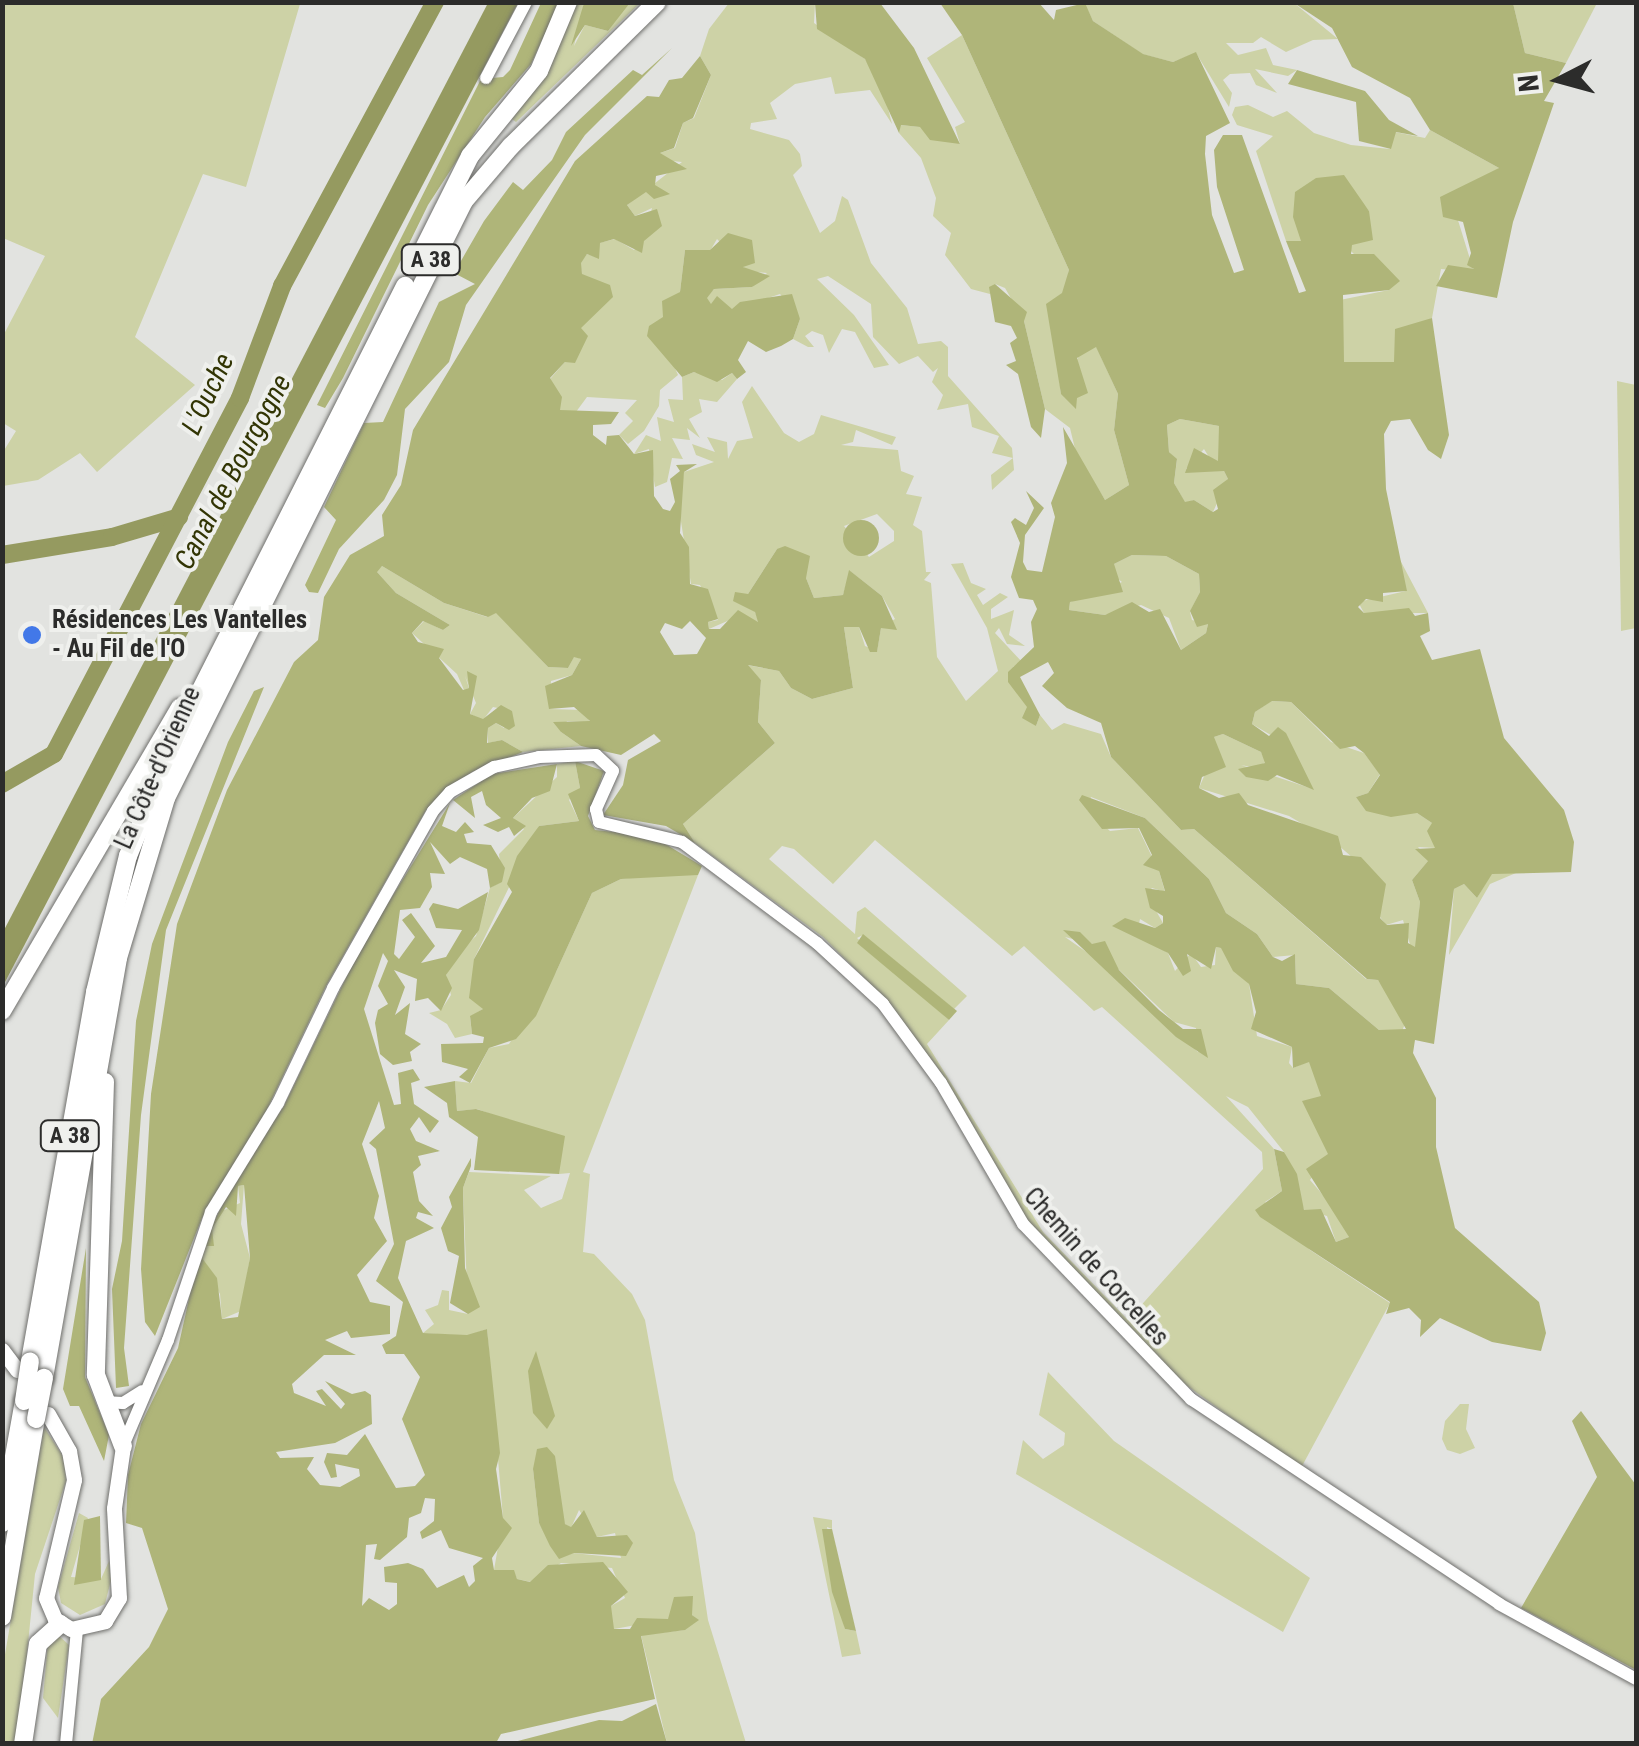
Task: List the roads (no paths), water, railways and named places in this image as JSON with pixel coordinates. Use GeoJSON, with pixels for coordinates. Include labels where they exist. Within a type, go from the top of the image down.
{"type":"FeatureCollection","features":[{"type":"Feature","properties":{"kind":"highway"},"geometry":{"type":"LineString","coordinates":[[410,276],[470,156],[546,58],[568,2]]}},
{"type":"Feature","properties":{"kind":"highway","name":"La Côte-d'Orienne"},"geometry":{"type":"LineString","coordinates":[[2,1523],[24,1401],[24,1366],[112,912],[151,795],[242,604],[410,276],[482,163],[646,2]]}},
{"type":"Feature","properties":{"kind":"highway","name":"La Côte-d'Orienne"},"geometry":{"type":"LineString","coordinates":[[2,1617],[42,1417],[44,1378],[109,1001],[128,910],[166,798],[433,255],[492,165],[657,2]]}},
{"type":"Feature","properties":{"kind":"highway"},"geometry":{"type":"LineString","coordinates":[[2,1010],[242,604]]}},
{"type":"Feature","properties":{"kind":"highway"},"geometry":{"type":"LineString","coordinates":[[109,1001],[96,1375],[123,1446]]}},
{"type":"Feature","properties":{"kind":"highway"},"geometry":{"type":"LineString","coordinates":[[24,1744],[37,1650],[69,1627]]}},
{"type":"Feature","properties":{"kind":"main road"},"geometry":{"type":"LineString","coordinates":[[2,1350],[24,1366]]}},
{"type":"Feature","properties":{"kind":"main road"},"geometry":{"type":"LineString","coordinates":[[42,1417],[73,1469],[70,1504],[45,1586],[48,1607],[69,1627],[105,1621],[120,1598],[114,1508],[123,1446]]}},
{"type":"Feature","properties":{"kind":"street"},"geometry":{"type":"LineString","coordinates":[[486,78],[526,2]]}},
{"type":"Feature","properties":{"kind":"street","name":"Chemin de Corcelles"},"geometry":{"type":"LineString","coordinates":[[148,1386],[212,1212],[278,1104],[333,988],[433,811],[475,776],[513,761],[596,755],[612,766],[612,779],[596,810],[599,822],[682,842],[817,943],[883,1004],[940,1083],[1022,1224],[1191,1399],[1498,1604],[1636,1679]]}},
{"type":"Feature","properties":{"kind":"street"},"geometry":{"type":"LineString","coordinates":[[104,1402],[123,1403],[148,1386]]}},
{"type":"Feature","properties":{"kind":"street"},"geometry":{"type":"LineString","coordinates":[[123,1446],[148,1386]]}},
{"type":"Feature","properties":{"kind":"street"},"geometry":{"type":"LineString","coordinates":[[66,1744],[69,1627]]}},
{"type":"Feature","properties":{"kind":"waterway","name":"L'Ouche"},"geometry":{"type":"LineString","coordinates":[[2,784],[54,754],[240,398],[282,286],[435,2]]}},
{"type":"Feature","properties":{"kind":"waterway","name":"Canal de Bourgogne"},"geometry":{"type":"LineString","coordinates":[[2,555],[112,537],[179,517]]}},
{"type":"Feature","properties":{"kind":"place","name":"Résidences Les Vantelles - Au Fil de l'O"},"geometry":{"type":"Point","coordinates":[32,635]}}]}
